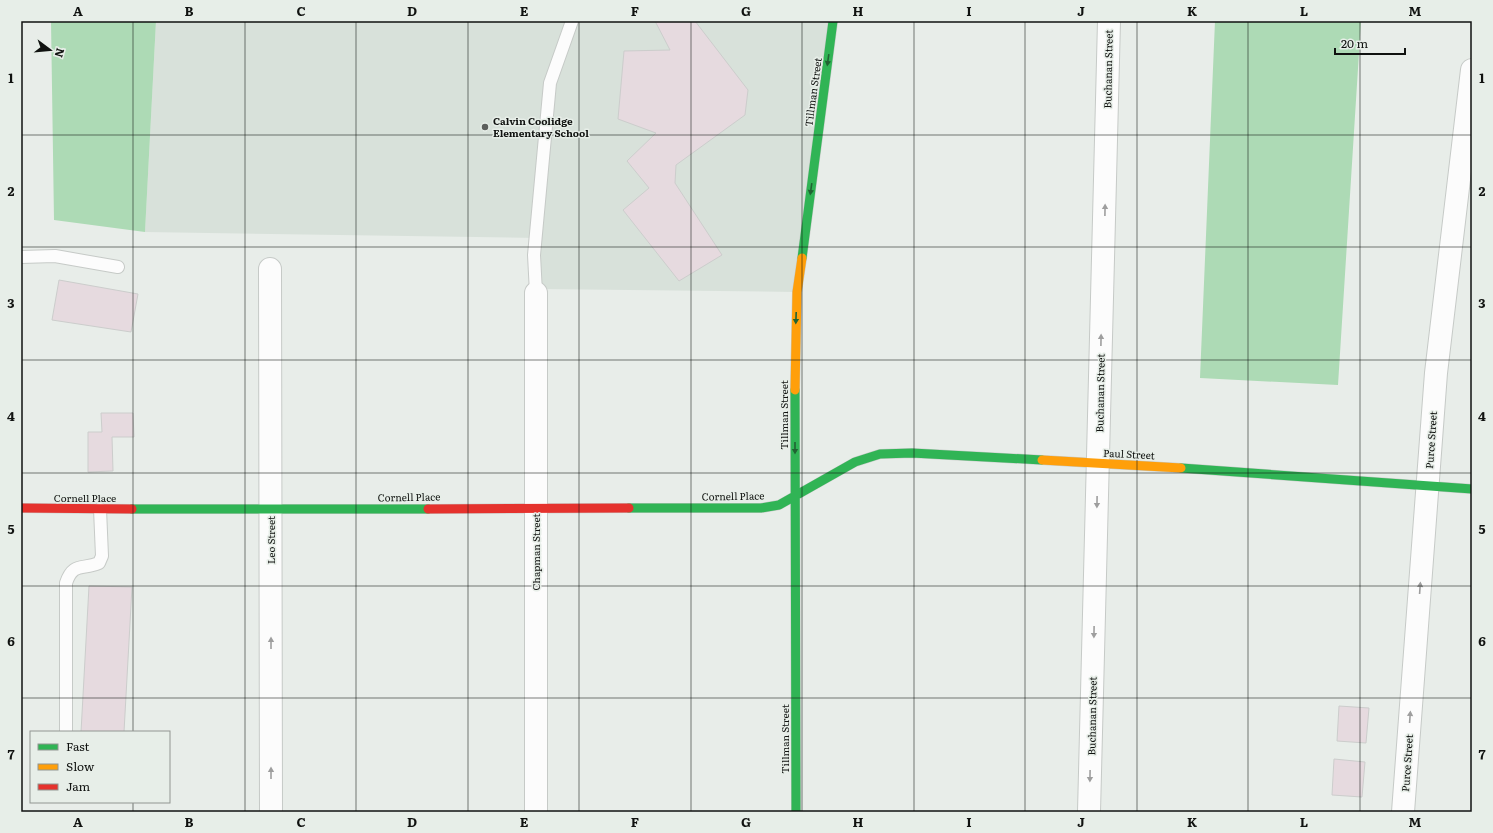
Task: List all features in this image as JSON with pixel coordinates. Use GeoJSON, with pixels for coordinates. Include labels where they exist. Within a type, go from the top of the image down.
{"type":"FeatureCollection","features":[{"type":"Feature","properties":{"kind":"street","name":"Tillman Street"},"geometry":{"type":"LineString","coordinates":[[796,812],[795,359],[797,292],[833,21]]}},
{"type":"Feature","properties":{"kind":"street","name":"Buchanan Street"},"geometry":{"type":"LineString","coordinates":[[1089,812],[1109,21]]}},
{"type":"Feature","properties":{"kind":"street","name":"Purce Street"},"geometry":{"type":"LineString","coordinates":[[1403,812],[1436,373],[1472,70]]}},
{"type":"Feature","properties":{"kind":"street","name":"Leo Street"},"geometry":{"type":"LineString","coordinates":[[270,269],[270,812]]}},
{"type":"Feature","properties":{"kind":"street","name":"Chapman Street"},"geometry":{"type":"LineString","coordinates":[[536,293],[536,812]]}},
{"type":"Feature","properties":{"kind":"street","name":"Paul Street"},"geometry":{"type":"LineString","coordinates":[[795,497],[825,478],[855,462],[880,454],[912,453],[1098,463],[1472,489]]}},
{"type":"Feature","properties":{"kind":"street","name":"Cornell Place"},"geometry":{"type":"LineString","coordinates":[[21,508],[271,510],[536,507],[762,508],[779,505],[795,497]]}},
{"type":"Feature","properties":{"kind":"lane"},"geometry":{"type":"LineString","coordinates":[[536,293],[534,255],[550,83],[572,21]]}},
{"type":"Feature","properties":{"kind":"lane"},"geometry":{"type":"LineString","coordinates":[[21,257],[55,256],[118,267]]}},
{"type":"Feature","properties":{"kind":"lane"},"geometry":{"type":"LineString","coordinates":[[66,731],[66,583],[69,575],[74,569],[80,567],[90,567],[99,563],[102,556],[100,509]]}},
{"type":"Feature","properties":{"kind":"shaded area","name":"Calvin Coolidge Elementary School"},"geometry":{"type":"Polygon","coordinates":[[[156,21],[833,21],[797,292],[539,289],[538,238],[145,232],[156,21]]]}},
{"type":"Feature","properties":{"kind":"green space"},"geometry":{"type":"Polygon","coordinates":[[[51,21],[156,21],[145,232],[54,220],[51,21]]]}},
{"type":"Feature","properties":{"kind":"green space"},"geometry":{"type":"Polygon","coordinates":[[[1215,21],[1361,21],[1338,385],[1200,378],[1215,21]]]}},
{"type":"Feature","properties":{"kind":"building"},"geometry":{"type":"Polygon","coordinates":[[[655,21],[695,21],[748,90],[745,115],[676,165],[675,183],[722,255],[679,281],[623,210],[649,188],[627,161],[656,133],[618,119],[624,51],[670,50],[655,21]]]}},
{"type":"Feature","properties":{"kind":"building"},"geometry":{"type":"Polygon","coordinates":[[[59,280],[138,294],[131,332],[52,320],[59,280]]]}},
{"type":"Feature","properties":{"kind":"building"},"geometry":{"type":"Polygon","coordinates":[[[101,413],[133,413],[134,437],[112,437],[113,471],[88,472],[88,432],[102,432],[101,413]]]}},
{"type":"Feature","properties":{"kind":"building"},"geometry":{"type":"Polygon","coordinates":[[[89,586],[132,587],[124,731],[81,731],[89,586]]]}},
{"type":"Feature","properties":{"kind":"building"},"geometry":{"type":"Polygon","coordinates":[[[1339,706],[1369,708],[1366,743],[1337,741],[1339,706]]]}},
{"type":"Feature","properties":{"kind":"building"},"geometry":{"type":"Polygon","coordinates":[[[1334,759],[1365,762],[1362,797],[1332,795],[1334,759]]]}},
{"type":"Feature","properties":{"kind":"traffic: fast"},"geometry":{"type":"LineString","coordinates":[[802,258],[833,21]]}},
{"type":"Feature","properties":{"kind":"traffic: fast"},"geometry":{"type":"LineString","coordinates":[[795,390],[796,812]]}},
{"type":"Feature","properties":{"kind":"traffic: fast"},"geometry":{"type":"LineString","coordinates":[[629,508],[761,508],[779,505],[855,462],[880,454],[912,453],[1042,460]]}},
{"type":"Feature","properties":{"kind":"traffic: fast"},"geometry":{"type":"LineString","coordinates":[[1181,468],[1472,489]]}},
{"type":"Feature","properties":{"kind":"traffic: fast"},"geometry":{"type":"LineString","coordinates":[[132,509],[428,509]]}},
{"type":"Feature","properties":{"kind":"traffic: slow"},"geometry":{"type":"LineString","coordinates":[[795,390],[797,292],[802,258]]}},
{"type":"Feature","properties":{"kind":"traffic: slow"},"geometry":{"type":"LineString","coordinates":[[1042,460],[1181,468]]}},
{"type":"Feature","properties":{"kind":"traffic: jam"},"geometry":{"type":"LineString","coordinates":[[21,508],[132,509]]}},
{"type":"Feature","properties":{"kind":"traffic: jam"},"geometry":{"type":"LineString","coordinates":[[428,509],[629,508]]}},
{"type":"Feature","properties":{"kind":"place","name":"Calvin Coolidge Elementary School"},"geometry":{"type":"Point","coordinates":[485,127]}}]}
